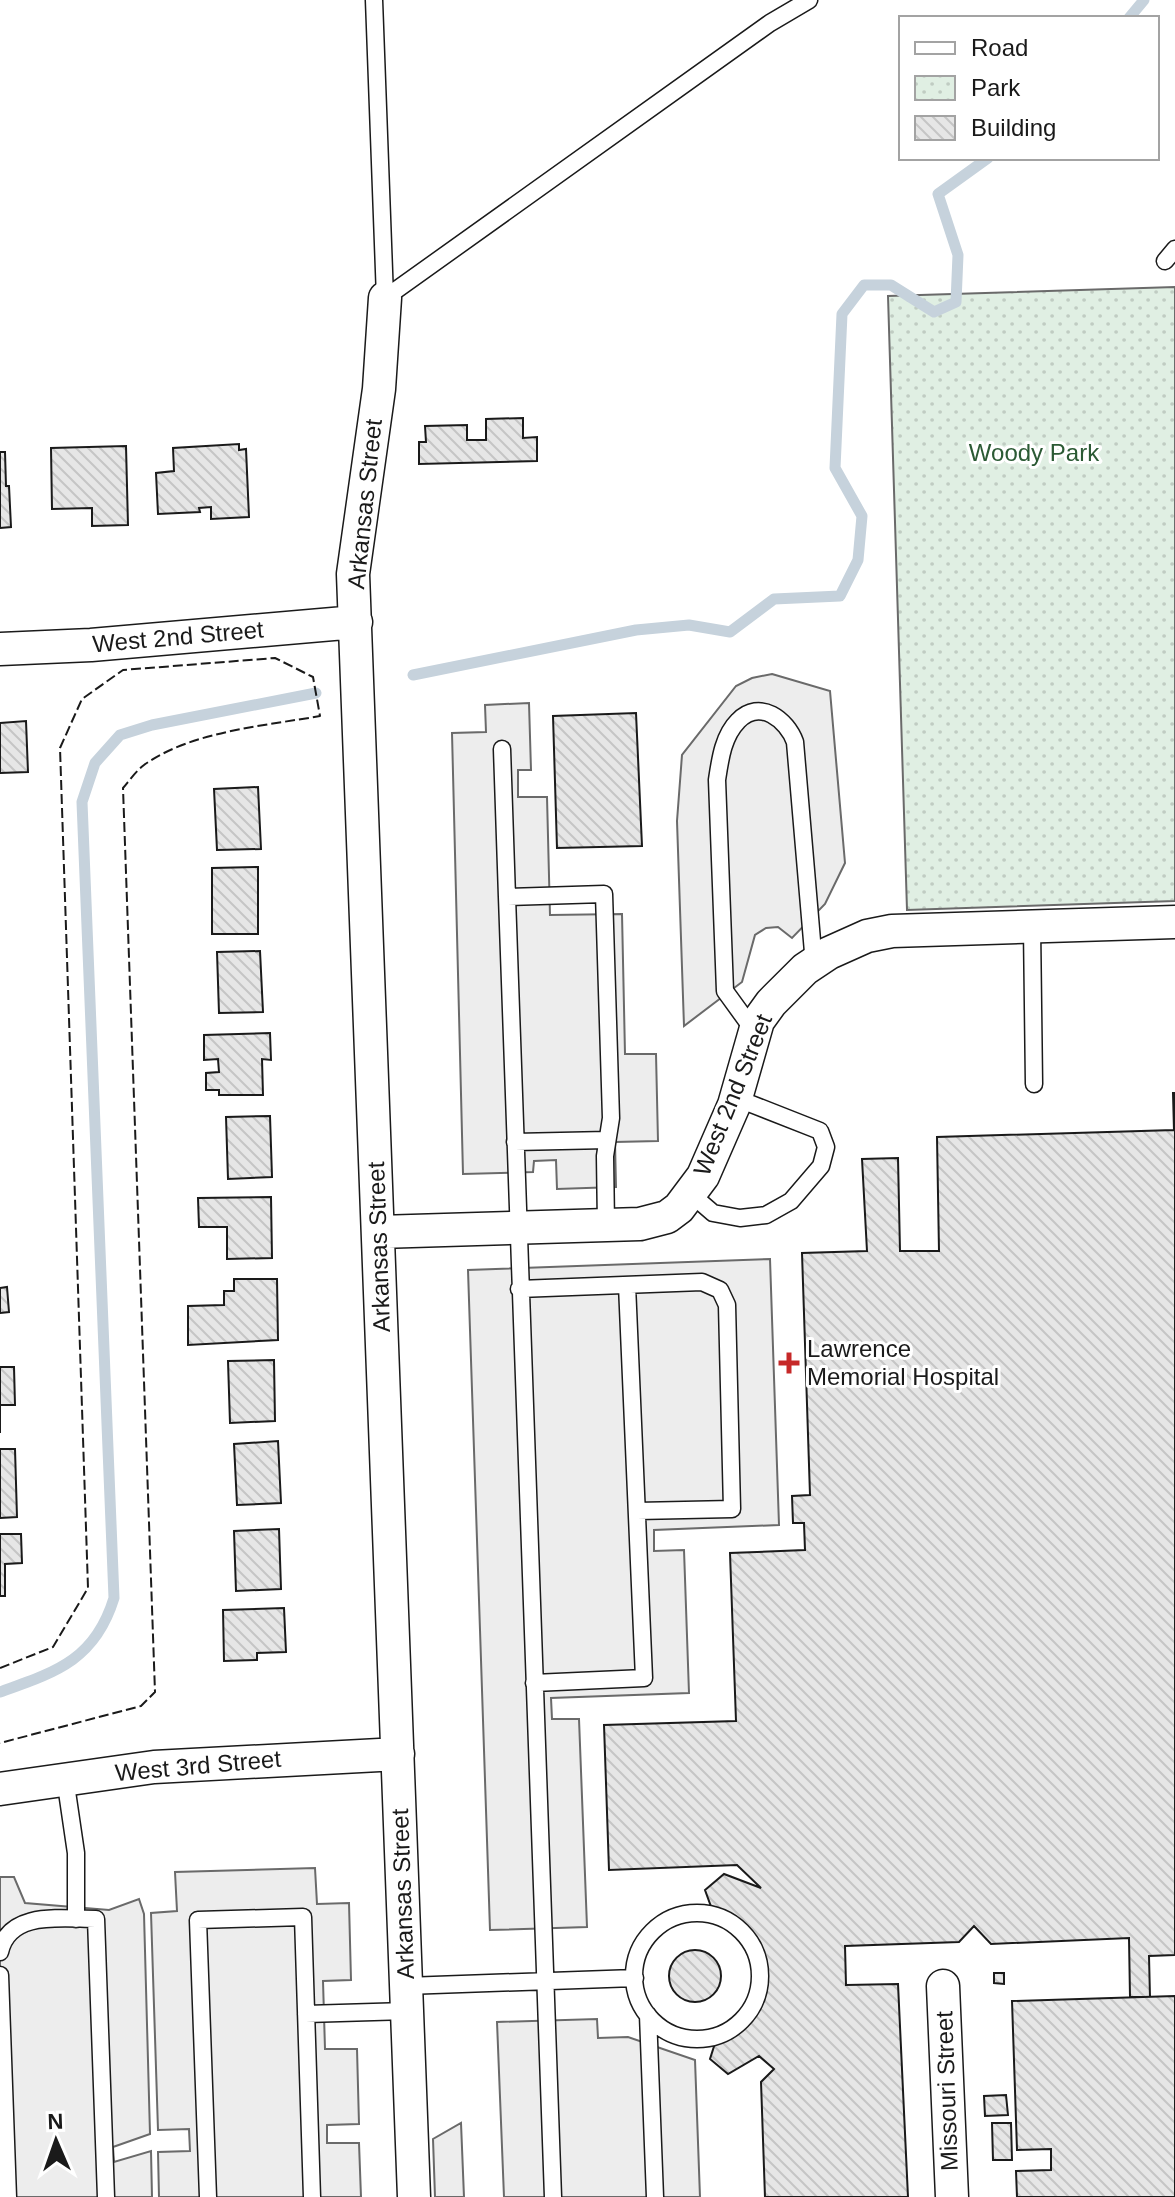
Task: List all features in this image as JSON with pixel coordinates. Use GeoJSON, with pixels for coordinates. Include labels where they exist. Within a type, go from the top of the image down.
{"type":"FeatureCollection","features":[{"type":"Feature","properties":{"kind":"street","name":"Arkansas Street"},"geometry":{"type":"LineString","coordinates":[[385,298],[379,389],[353,574],[414,2197]]}},
{"type":"Feature","properties":{"kind":"street","name":"West 2nd Street"},"geometry":{"type":"LineString","coordinates":[[0,649],[91,645],[356,622]]}},
{"type":"Feature","properties":{"kind":"street","name":"West 2nd Street"},"geometry":{"type":"LineString","coordinates":[[379,1232],[640,1224],[667,1217],[691,1194],[723,1132],[736,1098],[754,1031],[771,1003],[814,964],[846,945],[892,931],[1175,922]]}},
{"type":"Feature","properties":{"kind":"street","name":"West 3rd Street"},"geometry":{"type":"LineString","coordinates":[[0,1789],[65,1778],[258,1760],[398,1754]]}},
{"type":"Feature","properties":{"kind":"street","name":"Missouri Street"},"geometry":{"type":"LineString","coordinates":[[943,1986],[952,2197]]}},
{"type":"Feature","properties":{"kind":"lane"},"geometry":{"type":"LineString","coordinates":[[374,0],[385,298]]}},
{"type":"Feature","properties":{"kind":"lane"},"geometry":{"type":"LineString","coordinates":[[385,298],[770,23],[809,0]]}},
{"type":"Feature","properties":{"kind":"lane"},"geometry":{"type":"LineString","coordinates":[[754,1031],[725,991],[717,780],[721,750],[738,720],[758,711],[776,714],[789,726],[795,742],[814,964]]}},
{"type":"Feature","properties":{"kind":"lane"},"geometry":{"type":"LineString","coordinates":[[502,749],[553,2197]]}},
{"type":"Feature","properties":{"kind":"lane"},"geometry":{"type":"LineString","coordinates":[[507,897],[604,894],[611,1118],[607,1140],[606,1225]]}},
{"type":"Feature","properties":{"kind":"lane"},"geometry":{"type":"LineString","coordinates":[[1032,927],[1034,1084]]}},
{"type":"Feature","properties":{"kind":"lane"},"geometry":{"type":"LineString","coordinates":[[691,1194],[713,1213],[740,1218],[766,1215],[791,1201],[821,1166],[826,1147],[820,1131],[736,1098]]}},
{"type":"Feature","properties":{"kind":"lane"},"geometry":{"type":"LineString","coordinates":[[515,1142],[607,1140]]}},
{"type":"Feature","properties":{"kind":"lane"},"geometry":{"type":"LineString","coordinates":[[519,1289],[702,1282],[720,1290],[727,1305],[732,1509],[637,1511]]}},
{"type":"Feature","properties":{"kind":"lane"},"geometry":{"type":"LineString","coordinates":[[534,1683],[644,1678],[627,1285]]}},
{"type":"Feature","properties":{"kind":"lane"},"geometry":{"type":"LineString","coordinates":[[65,1778],[76,1853],[76,1919]]}},
{"type":"Feature","properties":{"kind":"lane"},"geometry":{"type":"LineString","coordinates":[[688,1914],[709,1914],[729,1922],[745,1935],[756,1952],[761,1973],[758,1994],[750,2012],[735,2027],[716,2037],[696,2040],[675,2036],[648,2015],[635,1990],[635,1978],[640,1949],[652,1932],[668,1920],[688,1914]]}},
{"type":"Feature","properties":{"kind":"lane"},"geometry":{"type":"LineString","coordinates":[[208,2197],[198,1920],[303,1917],[312,2197]]}},
{"type":"Feature","properties":{"kind":"lane"},"geometry":{"type":"LineString","coordinates":[[0,1952],[3,1936],[13,1927],[28,1921],[96,1919],[106,2197]]}},
{"type":"Feature","properties":{"kind":"lane"},"geometry":{"type":"LineString","coordinates":[[0,1975],[8,2197]]}},
{"type":"Feature","properties":{"kind":"lane"},"geometry":{"type":"LineString","coordinates":[[306,2014],[545,1981],[635,1978]]}},
{"type":"Feature","properties":{"kind":"lane"},"geometry":{"type":"LineString","coordinates":[[648,2015],[655,2197]]}},
{"type":"Feature","properties":{"kind":"green space","name":"Woody Park"},"geometry":{"type":"Polygon","coordinates":[[[1175,287],[1175,901],[907,910],[888,296],[1175,287]]]}},
{"type":"Feature","properties":{"kind":"shaded area"},"geometry":{"type":"Polygon","coordinates":[[[772,674],[830,691],[845,863],[825,904],[792,938],[778,927],[766,928],[755,935],[742,982],[684,1026],[677,821],[682,755],[736,686],[752,678],[772,674]]]}},
{"type":"Feature","properties":{"kind":"shaded area"},"geometry":{"type":"Polygon","coordinates":[[[529,703],[531,770],[518,770],[518,797],[547,797],[550,915],[622,914],[625,1054],[656,1054],[658,1141],[615,1142],[616,1187],[557,1189],[556,1160],[534,1161],[533,1172],[463,1174],[452,733],[486,732],[485,705],[529,703]]]}},
{"type":"Feature","properties":{"kind":"shaded area"},"geometry":{"type":"Polygon","coordinates":[[[770,1259],[779,1525],[654,1530],[654,1551],[684,1550],[689,1693],[551,1698],[552,1719],[579,1719],[587,1927],[490,1930],[468,1270],[770,1259]]]}},
{"type":"Feature","properties":{"kind":"shaded area"},"geometry":{"type":"Polygon","coordinates":[[[315,1868],[317,1904],[349,1903],[351,1980],[323,1981],[325,2049],[357,2049],[359,2124],[327,2125],[327,2143],[359,2143],[361,2197],[159,2197],[158,2152],[190,2151],[189,2129],[158,2130],[151,1913],[177,1911],[175,1872],[315,1868]]]}},
{"type":"Feature","properties":{"kind":"shaded area"},"geometry":{"type":"Polygon","coordinates":[[[0,1877],[14,1877],[25,1903],[109,1910],[139,1899],[144,1914],[150,2134],[113,2147],[114,2162],[151,2151],[152,2197],[0,2197],[0,1877]]]}},
{"type":"Feature","properties":{"kind":"shaded area"},"geometry":{"type":"Polygon","coordinates":[[[597,2019],[598,2038],[628,2037],[695,2060],[700,2197],[504,2197],[497,2022],[597,2019]]]}},
{"type":"Feature","properties":{"kind":"shaded area"},"geometry":{"type":"Polygon","coordinates":[[[461,2123],[464,2197],[435,2197],[433,2139],[461,2123]]]}},
{"type":"Feature","properties":{"kind":"building"},"geometry":{"type":"Polygon","coordinates":[[[523,418],[523,438],[537,437],[537,461],[419,464],[419,442],[426,442],[425,426],[467,425],[467,440],[486,440],[486,419],[523,418]]]}},
{"type":"Feature","properties":{"kind":"building"},"geometry":{"type":"Polygon","coordinates":[[[239,444],[239,450],[246,449],[249,517],[211,519],[211,507],[199,508],[200,512],[158,514],[156,473],[174,471],[173,448],[239,444]]]}},
{"type":"Feature","properties":{"kind":"building"},"geometry":{"type":"Polygon","coordinates":[[[126,446],[128,525],[92,526],[92,508],[52,509],[51,448],[126,446]]]}},
{"type":"Feature","properties":{"kind":"building"},"geometry":{"type":"Polygon","coordinates":[[[0,452],[5,452],[11,527],[0,528],[0,452]]]}},
{"type":"Feature","properties":{"kind":"building"},"geometry":{"type":"Polygon","coordinates":[[[636,713],[642,846],[557,848],[553,716],[636,713]]]}},
{"type":"Feature","properties":{"kind":"building"},"geometry":{"type":"Polygon","coordinates":[[[26,721],[28,772],[0,773],[0,723],[26,721]]]}},
{"type":"Feature","properties":{"kind":"building"},"geometry":{"type":"Polygon","coordinates":[[[258,787],[261,849],[217,850],[214,789],[258,787]]]}},
{"type":"Feature","properties":{"kind":"building"},"geometry":{"type":"Polygon","coordinates":[[[258,867],[258,934],[212,934],[212,868],[258,867]]]}},
{"type":"Feature","properties":{"kind":"building"},"geometry":{"type":"Polygon","coordinates":[[[260,951],[263,1012],[219,1013],[217,952],[260,951]]]}},
{"type":"Feature","properties":{"kind":"building"},"geometry":{"type":"Polygon","coordinates":[[[270,1033],[271,1060],[262,1059],[263,1095],[219,1095],[219,1090],[206,1090],[206,1073],[219,1072],[218,1059],[204,1060],[204,1035],[270,1033]]]}},
{"type":"Feature","properties":{"kind":"building"},"geometry":{"type":"Polygon","coordinates":[[[1175,1093],[1175,1955],[1149,1956],[1150,1997],[1130,1997],[1129,1938],[991,1944],[974,1926],[959,1942],[845,1946],[846,1985],[898,1984],[908,2197],[765,2197],[761,2082],[774,2069],[759,2056],[728,2074],[710,2059],[717,2037],[737,2026],[750,2012],[759,1993],[762,1972],[758,1952],[748,1934],[732,1920],[713,1912],[705,1890],[724,1874],[761,1888],[737,1865],[609,1870],[604,1725],[736,1721],[730,1553],[805,1550],[804,1523],[793,1523],[792,1496],[810,1495],[802,1253],[867,1251],[862,1159],[898,1158],[900,1251],[939,1251],[937,1137],[1174,1130],[1175,1093]]]}},
{"type":"Feature","properties":{"kind":"building"},"geometry":{"type":"Polygon","coordinates":[[[270,1116],[272,1177],[228,1179],[226,1117],[270,1116]]]}},
{"type":"Feature","properties":{"kind":"building"},"geometry":{"type":"Polygon","coordinates":[[[271,1197],[272,1258],[227,1259],[227,1227],[199,1227],[198,1198],[271,1197]]]}},
{"type":"Feature","properties":{"kind":"building"},"geometry":{"type":"Polygon","coordinates":[[[234,1279],[277,1279],[278,1340],[188,1345],[188,1306],[224,1305],[224,1291],[234,1291],[234,1279]]]}},
{"type":"Feature","properties":{"kind":"building"},"geometry":{"type":"Polygon","coordinates":[[[7,1287],[9,1312],[0,1313],[0,1288],[7,1287]]]}},
{"type":"Feature","properties":{"kind":"building"},"geometry":{"type":"Polygon","coordinates":[[[274,1360],[275,1421],[230,1423],[228,1361],[274,1360]]]}},
{"type":"Feature","properties":{"kind":"building"},"geometry":{"type":"Polygon","coordinates":[[[0,1367],[14,1367],[15,1405],[0,1405],[0,1367]]]}},
{"type":"Feature","properties":{"kind":"building"},"geometry":{"type":"Polygon","coordinates":[[[278,1441],[281,1503],[237,1505],[234,1444],[278,1441]]]}},
{"type":"Feature","properties":{"kind":"building"},"geometry":{"type":"Polygon","coordinates":[[[0,1449],[15,1449],[17,1517],[0,1518],[0,1449]]]}},
{"type":"Feature","properties":{"kind":"building"},"geometry":{"type":"Polygon","coordinates":[[[279,1529],[281,1589],[236,1591],[234,1531],[279,1529]]]}},
{"type":"Feature","properties":{"kind":"building"},"geometry":{"type":"Polygon","coordinates":[[[0,1534],[21,1534],[22,1563],[5,1564],[5,1596],[0,1596],[0,1534]]]}},
{"type":"Feature","properties":{"kind":"building"},"geometry":{"type":"Polygon","coordinates":[[[284,1608],[286,1652],[257,1653],[257,1660],[224,1661],[223,1610],[284,1608]]]}},
{"type":"Feature","properties":{"kind":"building"},"geometry":{"type":"Polygon","coordinates":[[[695,1950],[713,1958],[721,1976],[713,1994],[695,2002],[677,1994],[669,1976],[677,1958],[695,1950]]]}},
{"type":"Feature","properties":{"kind":"building"},"geometry":{"type":"Polygon","coordinates":[[[994,1973],[1004,1973],[1004,1984],[994,1983],[994,1973]]]}},
{"type":"Feature","properties":{"kind":"building"},"geometry":{"type":"Polygon","coordinates":[[[1175,1996],[1175,2197],[1017,2197],[1016,2171],[1051,2170],[1051,2149],[1017,2150],[1012,2001],[1175,1996]]]}},
{"type":"Feature","properties":{"kind":"building"},"geometry":{"type":"Polygon","coordinates":[[[1006,2095],[1008,2115],[985,2116],[984,2096],[1006,2095]]]}},
{"type":"Feature","properties":{"kind":"building"},"geometry":{"type":"Polygon","coordinates":[[[992,2123],[1011,2123],[1012,2160],[993,2160],[992,2123]]]}},
{"type":"Feature","properties":{"kind":"waterway"},"geometry":{"type":"LineString","coordinates":[[1131,16],[1144,0]]}},
{"type":"Feature","properties":{"kind":"waterway"},"geometry":{"type":"LineString","coordinates":[[413,675],[636,630],[689,625],[730,632],[774,599],[840,596],[858,560],[862,516],[835,468],[842,314],[864,285],[891,285],[934,312],[956,302],[958,255],[938,194],[985,160]]}},
{"type":"Feature","properties":{"kind":"waterway"},"geometry":{"type":"LineString","coordinates":[[0,1692],[39,1678],[71,1661],[96,1636],[114,1598],[82,802],[95,763],[120,735],[152,725],[316,693]]}},
{"type":"Feature","properties":{"kind":"fence"},"geometry":{"type":"LineString","coordinates":[[0,1668],[53,1647],[88,1588],[60,748],[82,699],[123,670],[275,658],[313,677],[320,716],[229,732],[184,744],[144,765],[123,788],[155,1692],[141,1706],[0,1743]]}},
{"type":"Feature","properties":{"kind":"place","name":"Lawrence Memorial Hospital"},"geometry":{"type":"Point","coordinates":[789,1363]}}]}
